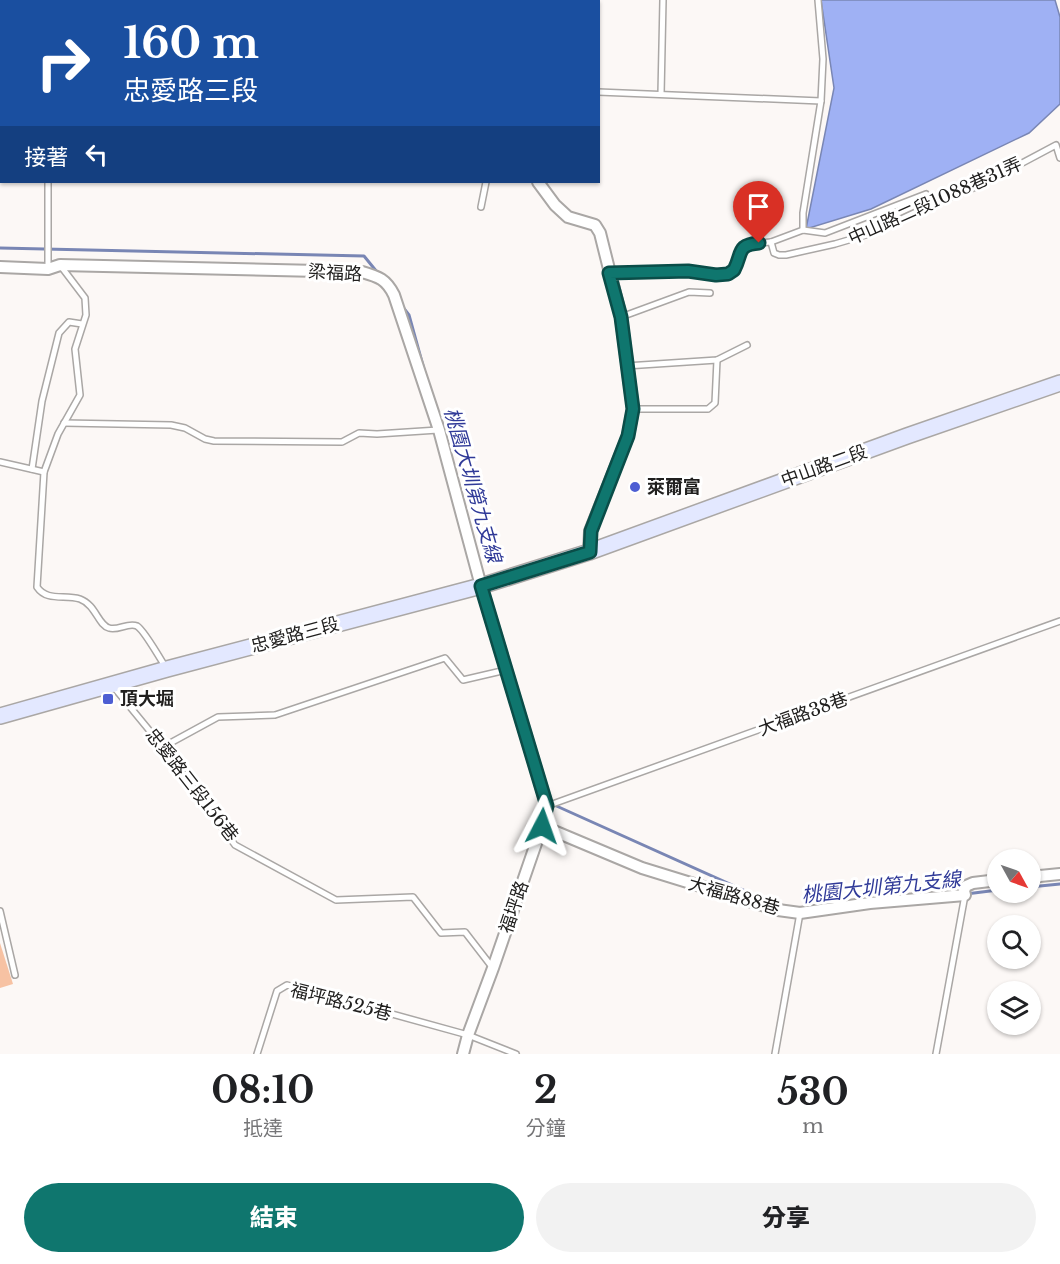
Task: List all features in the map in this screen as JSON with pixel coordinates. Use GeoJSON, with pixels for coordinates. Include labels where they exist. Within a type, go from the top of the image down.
{"type":"FeatureCollection","features":[{"type":"Feature","properties":{"kind":"main road","name":"中山路二段"},"geometry":{"type":"LineString","coordinates":[[590,552],[896,440],[1060,383]]}},
{"type":"Feature","properties":{"kind":"main road","name":"忠愛路三段"},"geometry":{"type":"LineString","coordinates":[[0,716],[484,585],[590,552]]}},
{"type":"Feature","properties":{"kind":"street"},"geometry":{"type":"LineString","coordinates":[[539,183],[555,205],[568,217],[596,225],[621,317],[633,409],[628,436],[591,531],[590,552]]}},
{"type":"Feature","properties":{"kind":"street","name":"梁福路"},"geometry":{"type":"LineString","coordinates":[[0,267],[48,269],[60,265],[362,272],[378,276],[388,284],[394,296],[439,430],[484,585]]}},
{"type":"Feature","properties":{"kind":"street"},"geometry":{"type":"LineString","coordinates":[[484,585],[506,670],[547,806]]}},
{"type":"Feature","properties":{"kind":"street","name":"福坪路"},"geometry":{"type":"LineString","coordinates":[[463,1054],[547,806]]}},
{"type":"Feature","properties":{"kind":"street","name":"大福路88巷"},"geometry":{"type":"LineString","coordinates":[[542,826],[642,868],[778,910],[800,912],[965,895],[966,886],[987,881]]}},
{"type":"Feature","properties":{"kind":"street"},"geometry":{"type":"LineString","coordinates":[[1041,876],[1060,874]]}},
{"type":"Feature","properties":{"kind":"lane"},"geometry":{"type":"LineString","coordinates":[[661,94],[663,0]]}},
{"type":"Feature","properties":{"kind":"lane"},"geometry":{"type":"LineString","coordinates":[[803,230],[803,213],[821,101],[823,59],[818,0]]}},
{"type":"Feature","properties":{"kind":"lane"},"geometry":{"type":"LineString","coordinates":[[600,92],[821,101]]}},
{"type":"Feature","properties":{"kind":"lane","name":"中山路二段1088巷31弄"},"geometry":{"type":"LineString","coordinates":[[771,242],[774,253],[779,255],[835,244],[869,234],[942,200],[981,185],[1056,145],[1060,158]]}},
{"type":"Feature","properties":{"kind":"lane"},"geometry":{"type":"LineString","coordinates":[[48,183],[48,269]]}},
{"type":"Feature","properties":{"kind":"lane"},"geometry":{"type":"LineString","coordinates":[[481,207],[486,183]]}},
{"type":"Feature","properties":{"kind":"lane"},"geometry":{"type":"LineString","coordinates":[[609,273],[688,271],[716,275],[728,274],[734,270],[742,248],[747,244],[771,242],[803,230],[825,233],[926,194]]}},
{"type":"Feature","properties":{"kind":"lane"},"geometry":{"type":"LineString","coordinates":[[60,265],[85,298],[86,315],[75,349],[80,395],[58,434],[44,472],[37,587],[41,593],[50,597],[78,598],[92,607],[103,624],[110,628],[130,625],[139,628],[167,669]]}},
{"type":"Feature","properties":{"kind":"lane"},"geometry":{"type":"LineString","coordinates":[[621,317],[689,292],[710,294]]}},
{"type":"Feature","properties":{"kind":"lane"},"geometry":{"type":"LineString","coordinates":[[32,469],[42,401],[58,338],[69,322],[82,324]]}},
{"type":"Feature","properties":{"kind":"lane"},"geometry":{"type":"LineString","coordinates":[[626,366],[717,360],[747,345]]}},
{"type":"Feature","properties":{"kind":"lane"},"geometry":{"type":"LineString","coordinates":[[633,409],[708,409],[715,403],[717,360]]}},
{"type":"Feature","properties":{"kind":"lane"},"geometry":{"type":"LineString","coordinates":[[64,423],[171,425],[185,428],[205,439],[214,441],[342,442],[359,433],[439,430]]}},
{"type":"Feature","properties":{"kind":"lane"},"geometry":{"type":"LineString","coordinates":[[0,462],[44,472]]}},
{"type":"Feature","properties":{"kind":"lane","name":"大福路38巷"},"geometry":{"type":"LineString","coordinates":[[547,806],[1060,621]]}},
{"type":"Feature","properties":{"kind":"lane"},"geometry":{"type":"LineString","coordinates":[[163,747],[218,717],[275,715],[445,658],[463,680],[506,670]]}},
{"type":"Feature","properties":{"kind":"lane","name":"忠愛路三段156巷"},"geometry":{"type":"LineString","coordinates":[[112,685],[163,747],[235,845],[336,900],[413,897],[441,933],[465,932],[494,968]]}},
{"type":"Feature","properties":{"kind":"lane"},"geometry":{"type":"LineString","coordinates":[[936,1054],[965,895]]}},
{"type":"Feature","properties":{"kind":"lane"},"geometry":{"type":"LineString","coordinates":[[0,911],[15,975]]}},
{"type":"Feature","properties":{"kind":"lane"},"geometry":{"type":"LineString","coordinates":[[775,1054],[800,912]]}},
{"type":"Feature","properties":{"kind":"lane","name":"福坪路525巷"},"geometry":{"type":"LineString","coordinates":[[257,1054],[278,990],[287,985],[468,1035],[516,1054]]}},
{"type":"Feature","properties":{"kind":"water"},"geometry":{"type":"Polygon","coordinates":[[[821,0],[1055,0],[1060,17],[1060,104],[1029,133],[871,209],[806,229],[834,88],[821,0]]]}},
{"type":"Feature","properties":{"kind":"building"},"geometry":{"type":"Polygon","coordinates":[[[0,943],[13,984],[0,988],[0,943]]]}},
{"type":"Feature","properties":{"kind":"waterway","name":"桃園大圳第九支線"},"geometry":{"type":"LineString","coordinates":[[0,248],[364,256],[377,272]]}},
{"type":"Feature","properties":{"kind":"waterway","name":"桃園大圳第九支線"},"geometry":{"type":"LineString","coordinates":[[402,306],[409,315],[425,373]]}},
{"type":"Feature","properties":{"kind":"waterway","name":"桃園大圳第九支線"},"geometry":{"type":"LineString","coordinates":[[552,804],[770,902]]}},
{"type":"Feature","properties":{"kind":"waterway","name":"桃園大圳第九支線"},"geometry":{"type":"LineString","coordinates":[[1041,886],[1060,884]]}},
{"type":"Feature","properties":{"kind":"waterway","name":"桃園大圳第九支線"},"geometry":{"type":"LineString","coordinates":[[966,894],[987,891]]}},
{"type":"Feature","properties":{"kind":"place","name":"萊爾富"},"geometry":{"type":"Point","coordinates":[635,487]}},
{"type":"Feature","properties":{"kind":"place","name":"頂大堀"},"geometry":{"type":"Point","coordinates":[108,699]}},
{"type":"Feature","properties":{"kind":"route"},"geometry":{"type":"LineString","coordinates":[[542,826],[547,806],[481,586],[590,552],[591,531],[628,436],[633,409],[621,317],[609,273],[688,271],[716,275],[728,274],[738,263],[742,248],[747,244],[759,243]]}}]}
